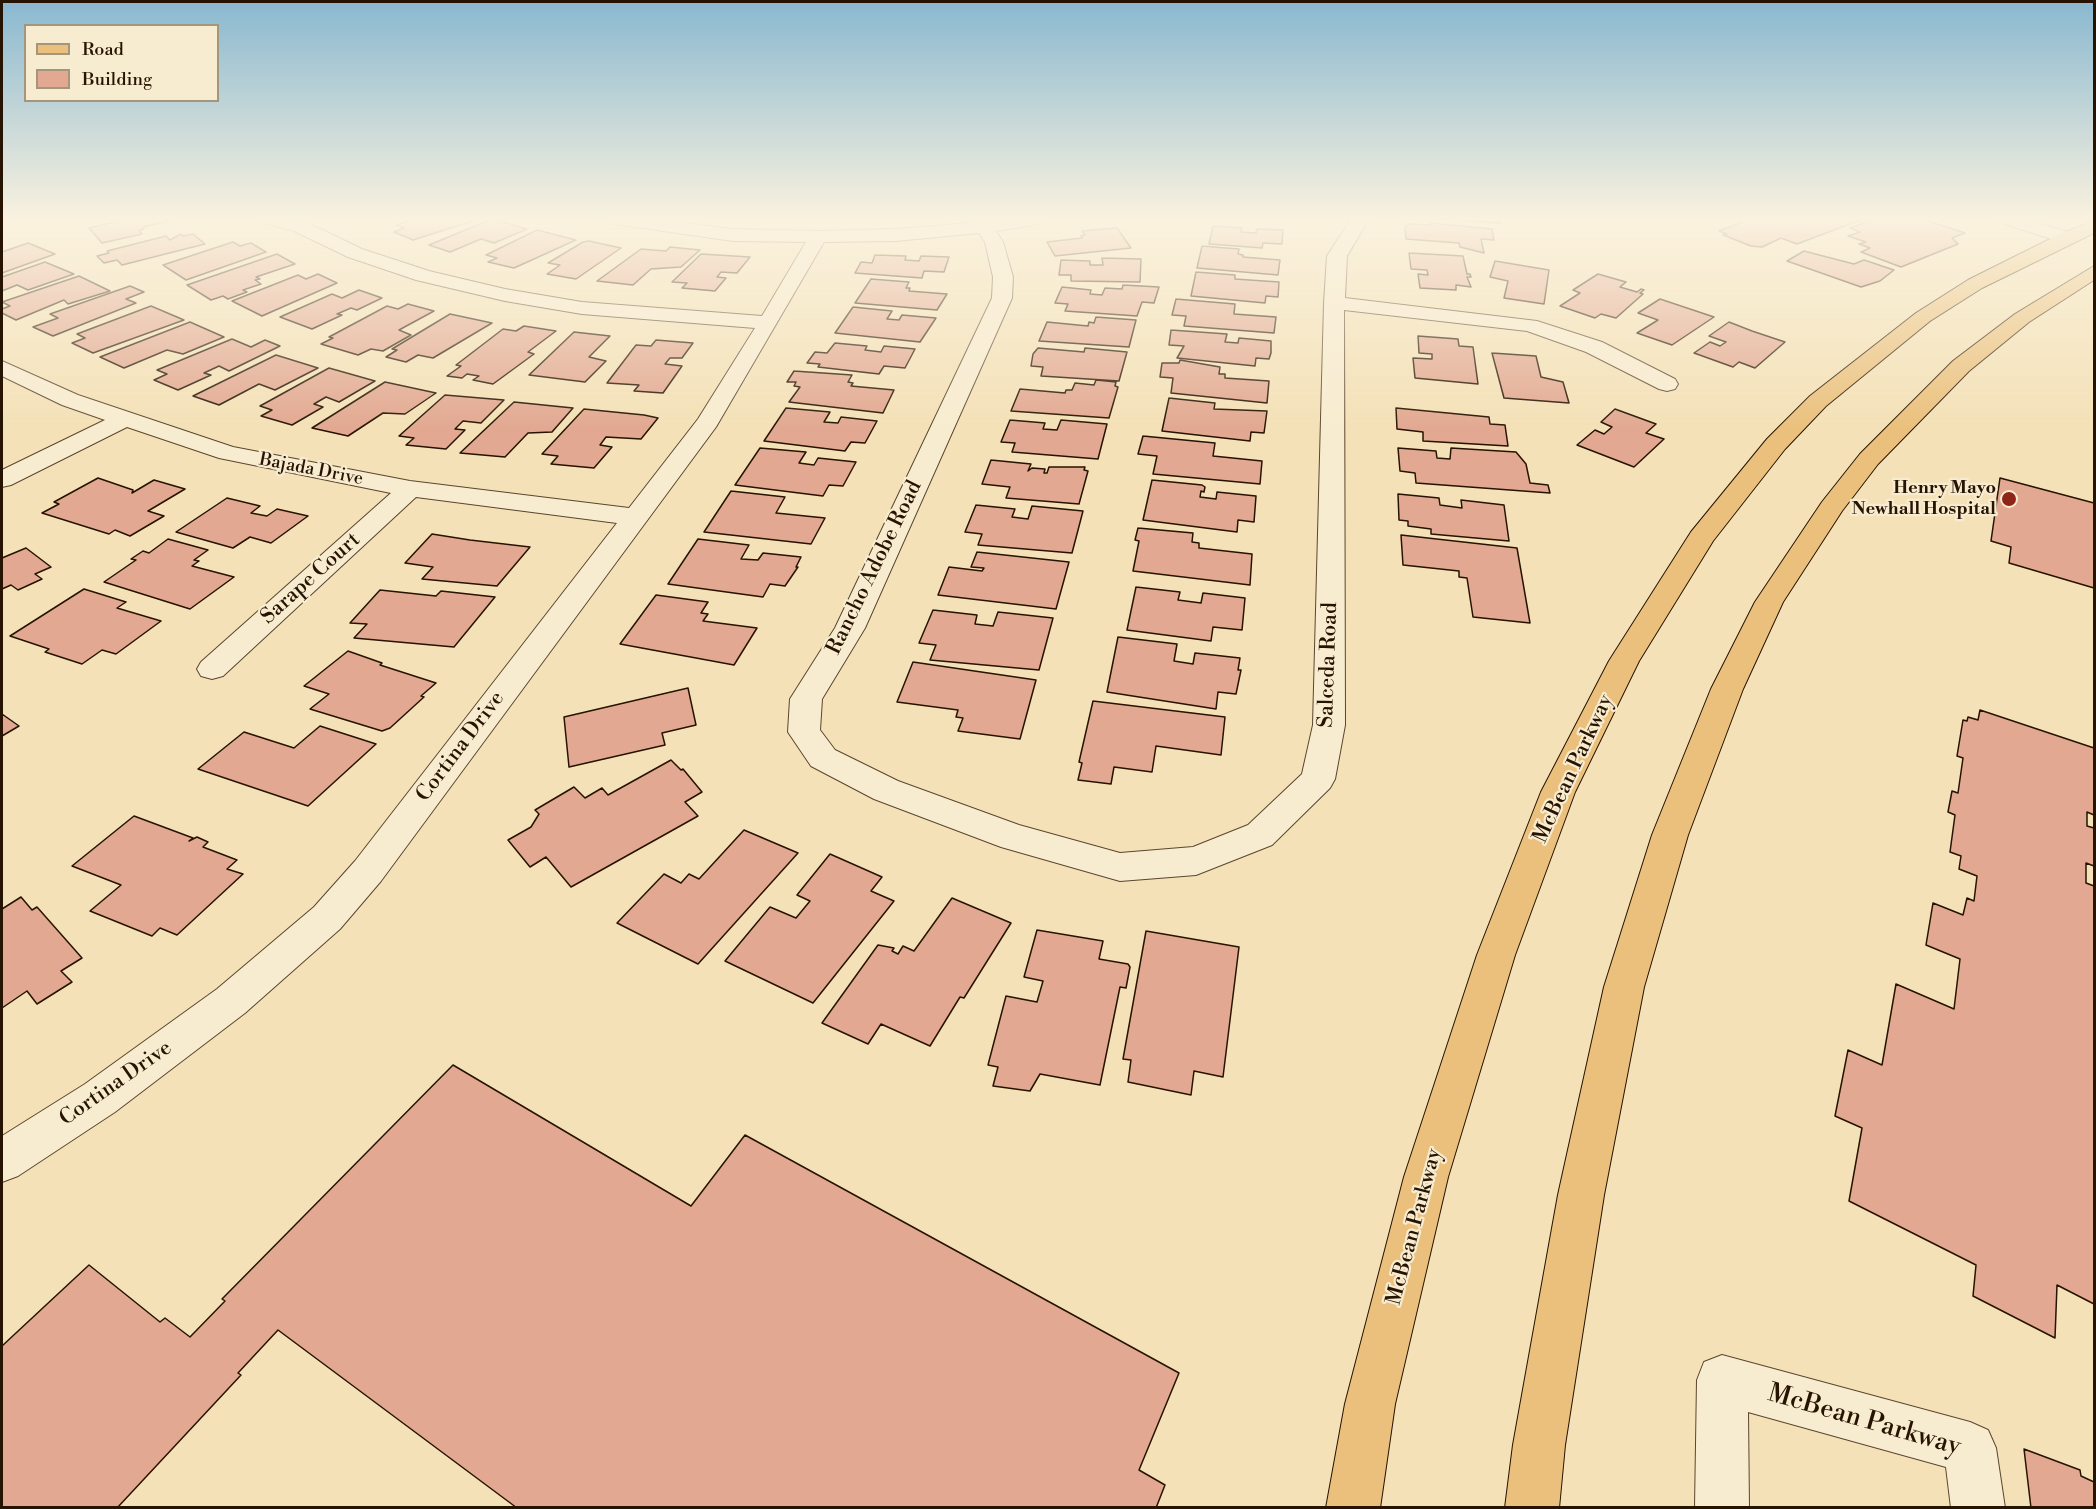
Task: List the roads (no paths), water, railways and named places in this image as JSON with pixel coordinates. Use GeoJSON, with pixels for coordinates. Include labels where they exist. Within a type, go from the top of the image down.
{"type":"FeatureCollection","features":[{"type":"Feature","properties":{"kind":"main road","name":"McBean Parkway"},"geometry":{"type":"LineString","coordinates":[[1353,1508],[1370,1404],[1426,1177],[1496,955],[1558,792],[1624,661],[1701,538],[1776,444],[1818,401],[1923,317],[1966,289]]}},
{"type":"Feature","properties":{"kind":"main road"},"geometry":{"type":"LineString","coordinates":[[1532,1508],[1539,1445],[1581,1195],[1624,987],[1670,835],[1726,689],[1769,602],[1831,508],[1869,459],[1961,366],[2022,318],[2067,289]]}},
{"type":"Feature","properties":{"kind":"street"},"geometry":{"type":"LineString","coordinates":[[481,289],[582,308],[769,322]]}},
{"type":"Feature","properties":{"kind":"street","name":"Cortina Drive"},"geometry":{"type":"LineString","coordinates":[[2,1161],[100,1098],[231,1001],[327,918],[368,872],[708,422],[788,289]]}},
{"type":"Feature","properties":{"kind":"street","name":"Rancho Adobe Road"},"geometry":{"type":"LineString","coordinates":[[1002,289],[1002,298],[850,628],[806,699],[804,732],[823,758],[886,790],[1013,837]]}},
{"type":"Feature","properties":{"kind":"street","name":"Salceda Road"},"geometry":{"type":"LineString","coordinates":[[1013,837],[1120,867],[1196,861],[1260,835],[1318,779],[1329,725],[1335,289]]}},
{"type":"Feature","properties":{"kind":"street"},"geometry":{"type":"LineString","coordinates":[[1334,303],[1530,325],[1594,346],[1667,384]]}},
{"type":"Feature","properties":{"kind":"street","name":"Bajada Drive"},"geometry":{"type":"LineString","coordinates":[[2,368],[70,400],[123,420],[228,453],[410,489],[634,517]]}},
{"type":"Feature","properties":{"kind":"street"},"geometry":{"type":"LineString","coordinates":[[2,480],[123,420]]}},
{"type":"Feature","properties":{"kind":"street","name":"Sarape Court"},"geometry":{"type":"LineString","coordinates":[[212,669],[410,489]]}},
{"type":"Feature","properties":{"kind":"street","name":"McBean Parkway"},"geometry":{"type":"LineString","coordinates":[[1722,1508],[1722,1380],[1970,1448],[1978,1508]]}},
{"type":"Feature","properties":{"kind":"place","name":"Henry Mayo Newhall Hospital"},"geometry":{"type":"Point","coordinates":[2009,499]}}]}
